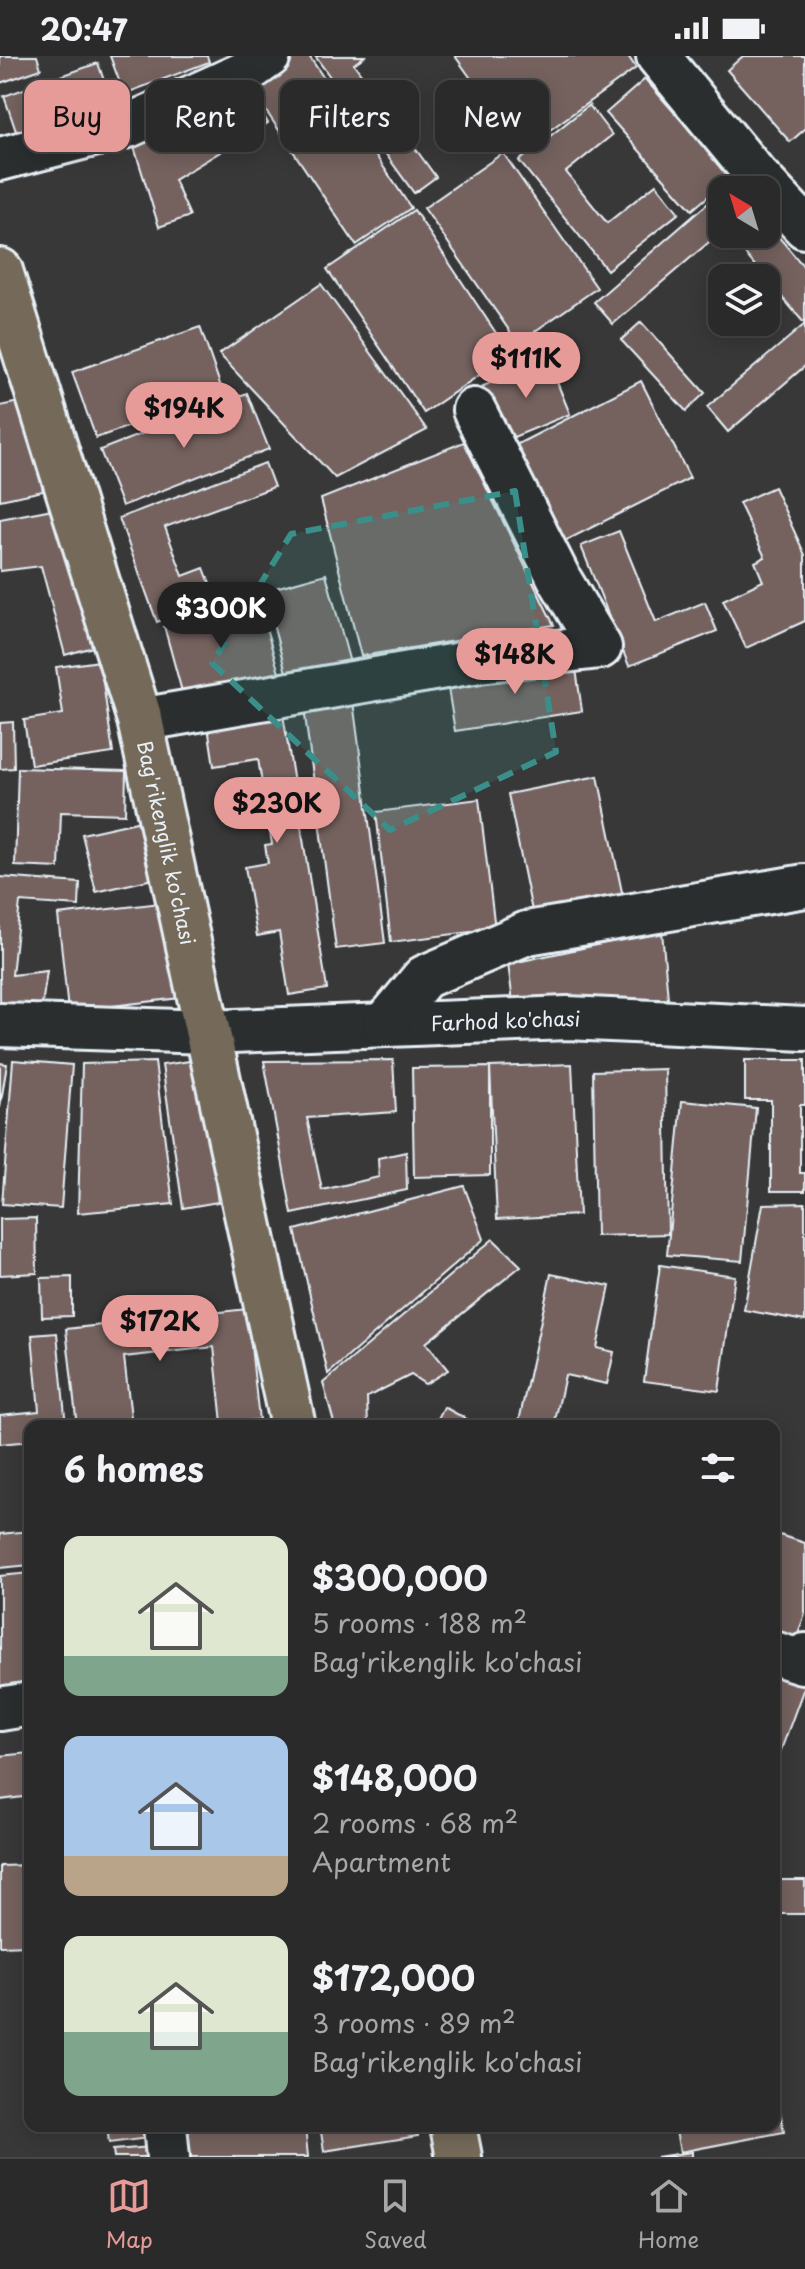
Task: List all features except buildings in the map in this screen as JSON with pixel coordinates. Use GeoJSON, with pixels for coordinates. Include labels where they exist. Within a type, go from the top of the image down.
{"type":"FeatureCollection","features":[{"type":"Feature","properties":{"kind":"main road","name":"Bag'rikenglik ko'chasi"},"geometry":{"type":"LineString","coordinates":[[0,271],[140,720],[292,1420]]}},
{"type":"Feature","properties":{"kind":"main road"},"geometry":{"type":"LineString","coordinates":[[454,2132],[459,2157]]}},
{"type":"Feature","properties":{"kind":"street"},"geometry":{"type":"LineString","coordinates":[[0,159],[128,126],[245,73],[269,56]]}},
{"type":"Feature","properties":{"kind":"street"},"geometry":{"type":"LineString","coordinates":[[658,56],[756,175],[805,227]]}},
{"type":"Feature","properties":{"kind":"street"},"geometry":{"type":"LineString","coordinates":[[140,720],[479,661],[600,647],[560,580],[474,410]]}},
{"type":"Feature","properties":{"kind":"street"},"geometry":{"type":"LineString","coordinates":[[384,1025],[424,977],[527,933],[805,886]]}},
{"type":"Feature","properties":{"kind":"street","name":"Farhod ko'chasi"},"geometry":{"type":"LineString","coordinates":[[0,1025],[208,1032],[567,1018],[805,1029]]}},
{"type":"Feature","properties":{"kind":"street"},"geometry":{"type":"LineString","coordinates":[[780,1655],[802,1662],[805,1655]]}},
{"type":"Feature","properties":{"kind":"street"},"geometry":{"type":"LineString","coordinates":[[0,1709],[24,1705]]}},
{"type":"Feature","properties":{"kind":"street"},"geometry":{"type":"LineString","coordinates":[[166,2132],[168,2157]]}},
{"type":"Feature","properties":{"kind":"highlighted area"},"geometry":{"type":"Polygon","coordinates":[[[515,491],[556,752],[390,830],[212,663],[291,534],[515,491]]]}}]}
